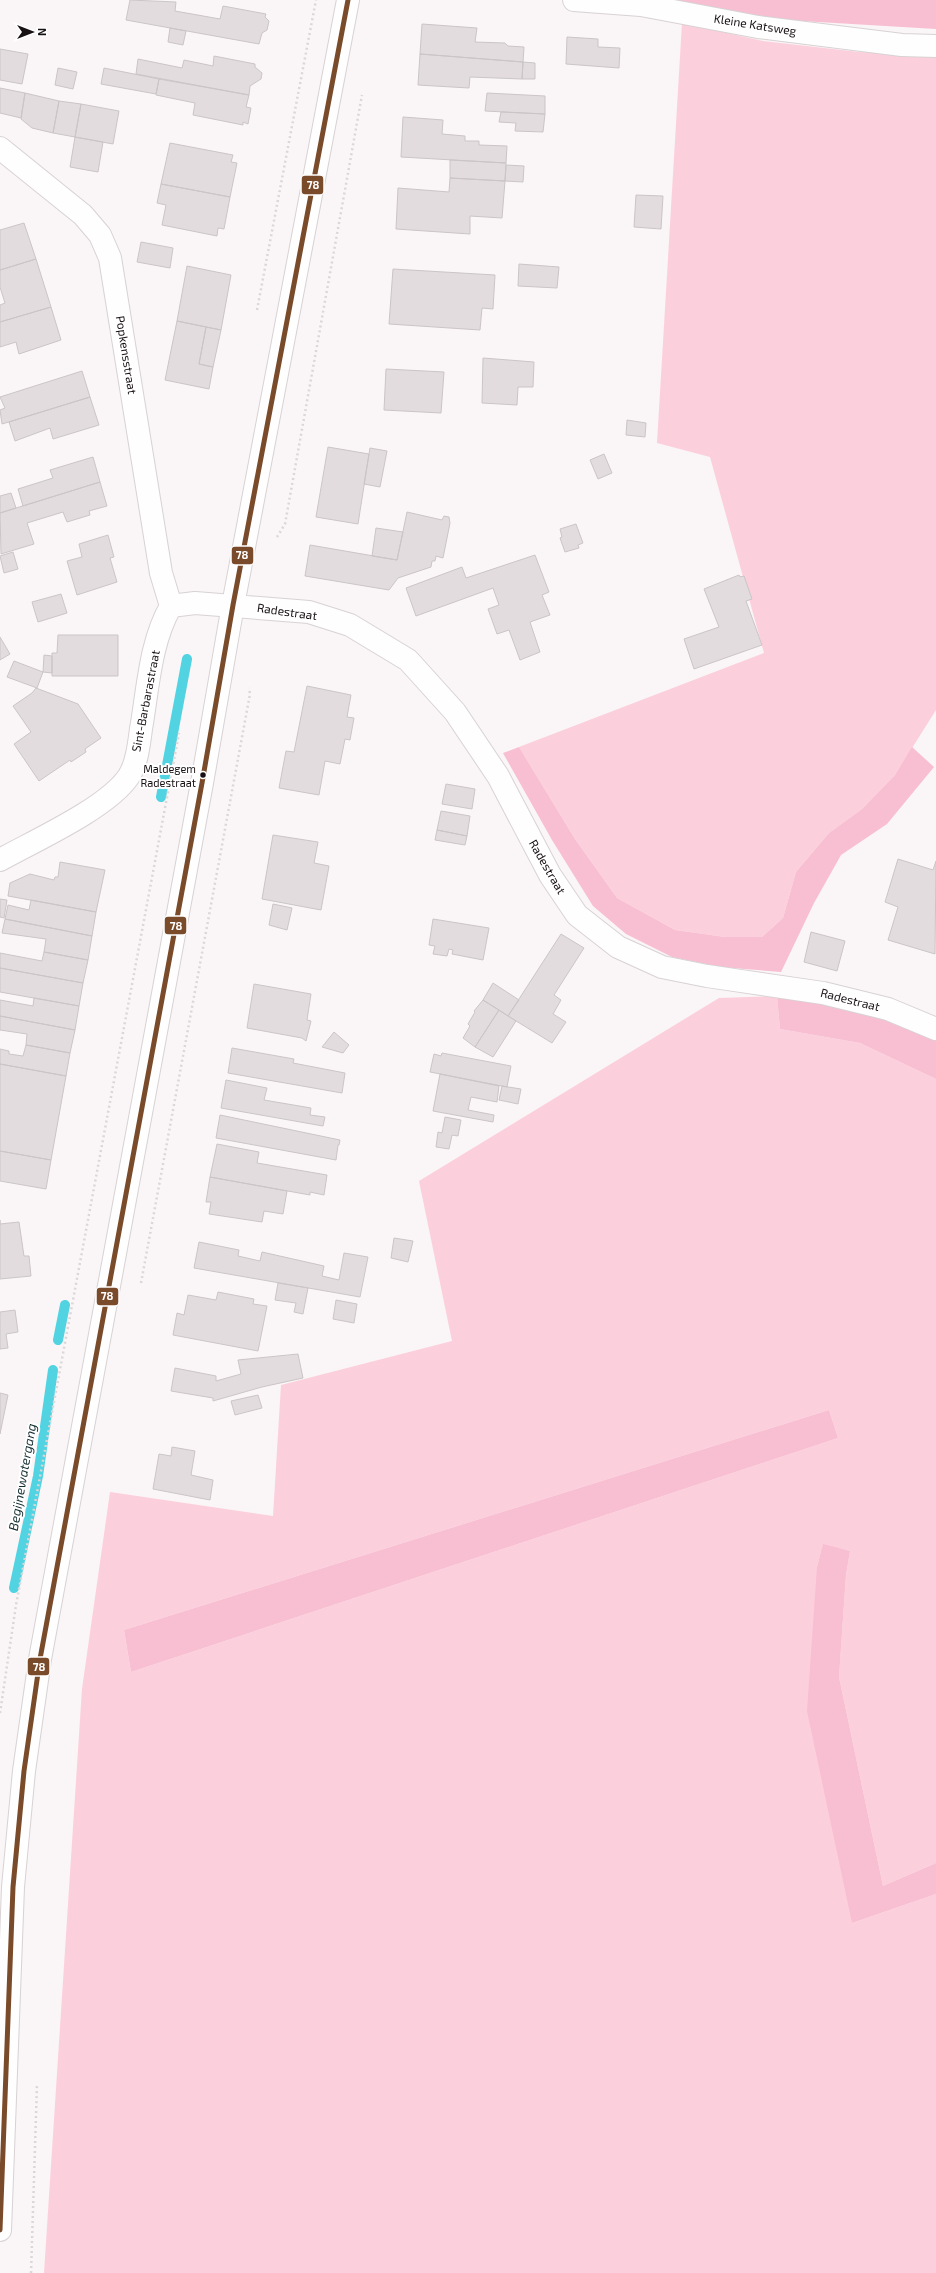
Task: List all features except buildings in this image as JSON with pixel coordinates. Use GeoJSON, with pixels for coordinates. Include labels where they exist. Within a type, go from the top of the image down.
{"type":"FeatureCollection","features":[{"type":"Feature","properties":{"kind":"street"},"geometry":{"type":"LineString","coordinates":[[0,2230],[13,1887],[26,1756],[42,1651],[202,783],[233,605],[348,0]]}},
{"type":"Feature","properties":{"kind":"street","name":"Kleine Katsweg"},"geometry":{"type":"LineString","coordinates":[[574,0],[641,5],[758,28],[902,45],[936,46]]}},
{"type":"Feature","properties":{"kind":"street","name":"Popkensstraat"},"geometry":{"type":"LineString","coordinates":[[0,148],[83,215],[100,235],[110,258],[161,573],[171,606]]}},
{"type":"Feature","properties":{"kind":"street"},"geometry":{"type":"LineString","coordinates":[[171,606],[195,603],[233,605]]}},
{"type":"Feature","properties":{"kind":"street","name":"Radestraat"},"geometry":{"type":"LineString","coordinates":[[233,605],[309,612],[350,625],[408,660],[455,712],[481,750],[498,776],[550,875],[577,915],[618,947],[662,967],[707,976],[823,993],[888,1009],[936,1029]]}},
{"type":"Feature","properties":{"kind":"street","name":"Sint-Barbarastraat"},"geometry":{"type":"LineString","coordinates":[[0,860],[102,803],[129,775],[137,752],[153,661],[163,621],[171,606]]}},
{"type":"Feature","properties":{"kind":"path"},"geometry":{"type":"LineString","coordinates":[[273,543],[285,524],[362,94]]}},
{"type":"Feature","properties":{"kind":"path"},"geometry":{"type":"LineString","coordinates":[[141,1284],[250,694],[248,681]]}},
{"type":"Feature","properties":{"kind":"path"},"geometry":{"type":"LineString","coordinates":[[31,2273],[37,2076]]}},
{"type":"Feature","properties":{"kind":"shaded area"},"geometry":{"type":"Polygon","coordinates":[[[674,0],[936,0],[936,29],[768,19],[674,0]]]}},
{"type":"Feature","properties":{"kind":"shaded area"},"geometry":{"type":"Polygon","coordinates":[[[682,23],[763,41],[859,52],[936,56],[936,710],[895,775],[862,809],[829,833],[796,872],[783,918],[762,937],[725,937],[675,930],[617,898],[575,839],[519,747],[764,653],[710,457],[657,443],[682,23]]]}},
{"type":"Feature","properties":{"kind":"shaded area"},"geometry":{"type":"Polygon","coordinates":[[[519,747],[575,839],[617,898],[675,930],[725,937],[762,937],[783,918],[796,872],[829,833],[862,809],[895,775],[912,747],[934,767],[887,824],[841,855],[814,903],[781,972],[720,967],[672,957],[626,934],[593,906],[552,840],[503,753],[519,747]]]}},
{"type":"Feature","properties":{"kind":"shaded area"},"geometry":{"type":"Polygon","coordinates":[[[777,996],[780,1029],[860,1043],[936,1079],[936,1863],[883,1886],[839,1677],[846,1575],[850,1551],[823,1545],[817,1567],[852,1923],[936,1894],[936,2273],[44,2273],[82,1689],[110,1492],[273,1516],[281,1385],[452,1341],[419,1181],[719,998],[777,996]],[[829,1410],[124,1630],[131,1672],[838,1438],[829,1410]]]}},
{"type":"Feature","properties":{"kind":"shaded area"},"geometry":{"type":"Polygon","coordinates":[[[777,996],[880,1014],[936,1039],[936,1079],[860,1043],[780,1029],[777,996]]]}},
{"type":"Feature","properties":{"kind":"shaded area"},"geometry":{"type":"Polygon","coordinates":[[[829,1410],[838,1438],[131,1672],[124,1630],[829,1410]]]}},
{"type":"Feature","properties":{"kind":"shaded area"},"geometry":{"type":"Polygon","coordinates":[[[823,1544],[850,1551],[846,1575],[839,1677],[883,1886],[936,1863],[936,1894],[852,1923],[807,1711],[817,1567],[823,1544]]]}},
{"type":"Feature","properties":{"kind":"waterway","name":"Begijnewatergang"},"geometry":{"type":"LineString","coordinates":[[161,797],[187,659]]}},
{"type":"Feature","properties":{"kind":"waterway","name":"Begijnewatergang"},"geometry":{"type":"LineString","coordinates":[[58,1340],[65,1305]]}},
{"type":"Feature","properties":{"kind":"waterway","name":"Begijnewatergang"},"geometry":{"type":"LineString","coordinates":[[14,1588],[38,1476],[53,1370]]}},
{"type":"Feature","properties":{"kind":"transit line","name":"78"},"geometry":{"type":"LineString","coordinates":[[0,2230],[13,1887],[24,1771],[40,1659],[202,783],[233,605],[348,0]]}},
{"type":"Feature","properties":{"kind":"place","name":"Maldegem Radestraat"},"geometry":{"type":"Point","coordinates":[203,775]}}]}
